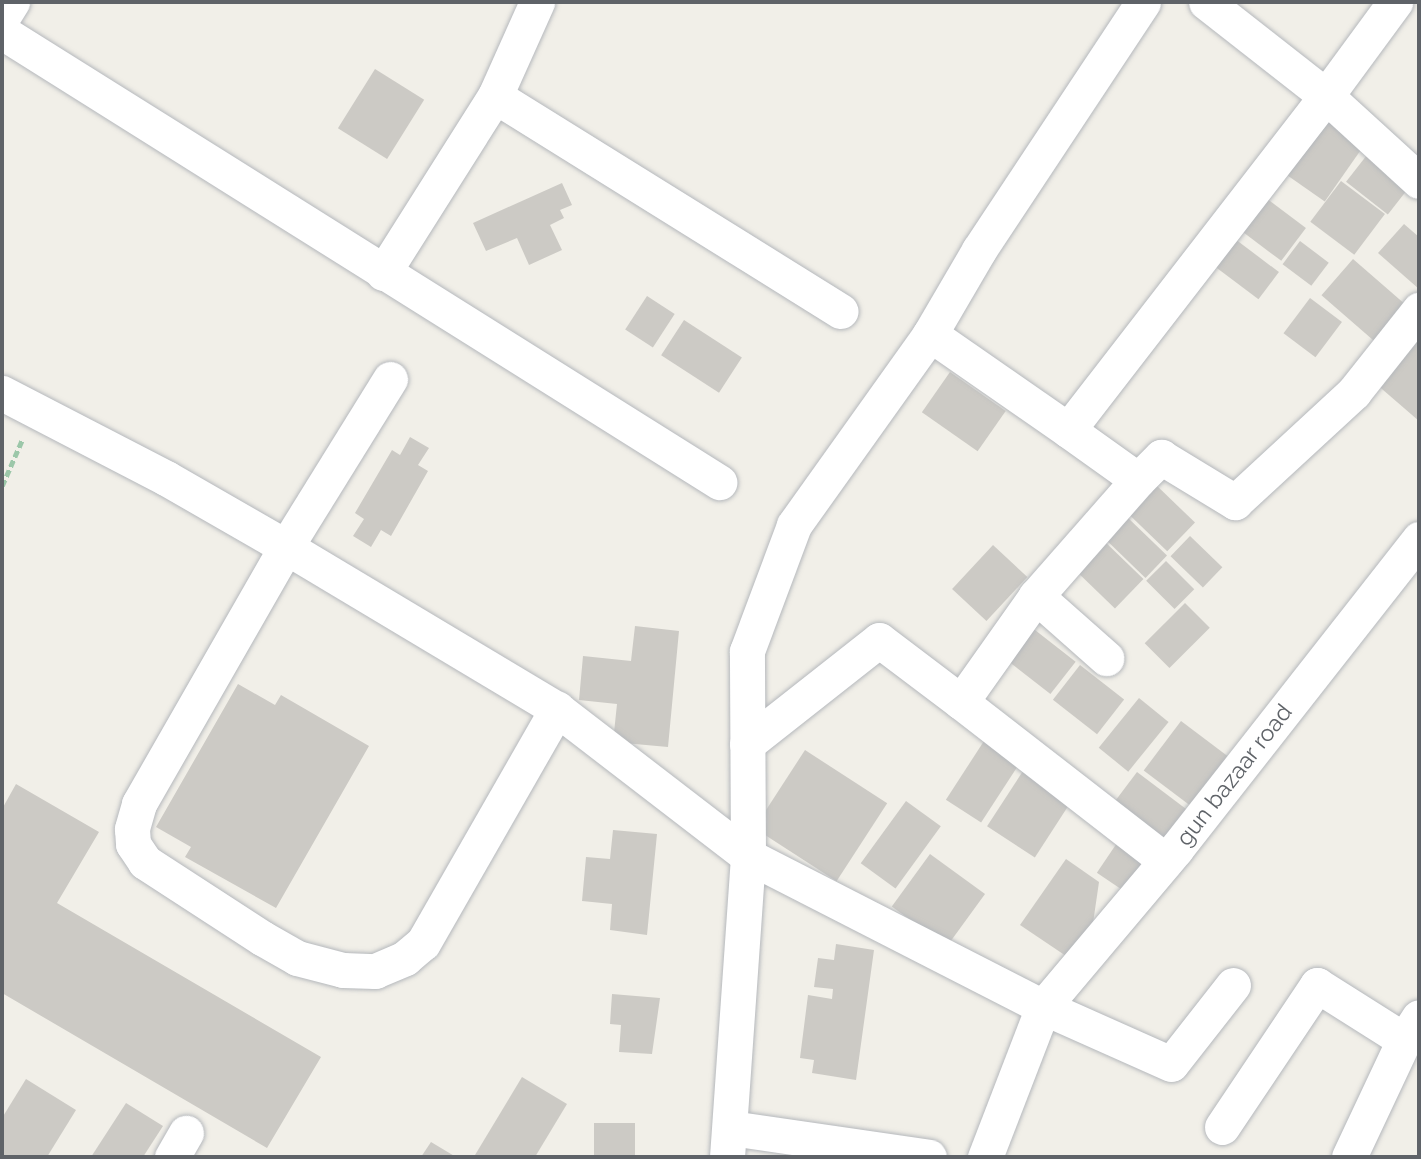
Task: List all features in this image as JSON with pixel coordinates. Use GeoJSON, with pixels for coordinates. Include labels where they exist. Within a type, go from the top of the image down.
{"type":"FeatureCollection","features":[{"type":"Feature","properties":{"kind":"street"},"geometry":{"type":"LineString","coordinates":[[2,18],[12,2]]}},
{"type":"Feature","properties":{"kind":"street"},"geometry":{"type":"LineString","coordinates":[[929,1157],[729,1143],[748,856],[747,651],[794,525],[930,334],[979,250],[1143,2]]}},
{"type":"Feature","properties":{"kind":"street"},"geometry":{"type":"LineString","coordinates":[[1206,2],[1326,96],[1419,181]]}},
{"type":"Feature","properties":{"kind":"street"},"geometry":{"type":"LineString","coordinates":[[1068,430],[1326,96],[1395,2]]}},
{"type":"Feature","properties":{"kind":"street"},"geometry":{"type":"LineString","coordinates":[[383,272],[495,96],[531,4]]}},
{"type":"Feature","properties":{"kind":"street"},"geometry":{"type":"LineString","coordinates":[[2,32],[719,482]]}},
{"type":"Feature","properties":{"kind":"street"},"geometry":{"type":"LineString","coordinates":[[495,96],[841,311]]}},
{"type":"Feature","properties":{"kind":"street"},"geometry":{"type":"LineString","coordinates":[[961,702],[1036,596],[1161,457],[1235,502],[1354,392],[1419,310]]}},
{"type":"Feature","properties":{"kind":"street"},"geometry":{"type":"LineString","coordinates":[[930,334],[1138,480]]}},
{"type":"Feature","properties":{"kind":"street"},"geometry":{"type":"LineString","coordinates":[[390,379],[286,547],[139,804],[132,829],[134,844],[145,862],[261,938],[297,958],[343,970],[375,971],[404,958],[423,943],[557,709]]}},
{"type":"Feature","properties":{"kind":"street"},"geometry":{"type":"LineString","coordinates":[[2,393],[166,478],[557,709],[748,856],[1043,1007],[1171,1064],[1233,985]]}},
{"type":"Feature","properties":{"kind":"street","name":"gun bazaar road"},"geometry":{"type":"LineString","coordinates":[[985,1157],[1043,1007],[1166,861],[1419,539]]}},
{"type":"Feature","properties":{"kind":"street"},"geometry":{"type":"LineString","coordinates":[[1036,596],[1106,658]]}},
{"type":"Feature","properties":{"kind":"street"},"geometry":{"type":"LineString","coordinates":[[747,744],[879,640],[1166,861]]}},
{"type":"Feature","properties":{"kind":"street"},"geometry":{"type":"LineString","coordinates":[[1222,1127],[1317,985],[1412,1029],[1349,1157]]}},
{"type":"Feature","properties":{"kind":"path"},"geometry":{"type":"LineString","coordinates":[[2,486],[34,410]]}},
{"type":"Feature","properties":{"kind":"building"},"geometry":{"type":"Polygon","coordinates":[[[375,69],[424,100],[387,159],[338,128],[375,69]]]}},
{"type":"Feature","properties":{"kind":"building"},"geometry":{"type":"Polygon","coordinates":[[[1321,111],[1366,143],[1325,202],[1280,170],[1321,111]]]}},
{"type":"Feature","properties":{"kind":"building"},"geometry":{"type":"Polygon","coordinates":[[[1367,155],[1409,188],[1388,214],[1346,182],[1367,155]]]}},
{"type":"Feature","properties":{"kind":"building"},"geometry":{"type":"Polygon","coordinates":[[[1341,181],[1385,214],[1354,255],[1310,222],[1341,181]]]}},
{"type":"Feature","properties":{"kind":"building"},"geometry":{"type":"Polygon","coordinates":[[[562,183],[572,205],[560,210],[564,218],[550,225],[562,250],[529,265],[517,238],[486,251],[473,223],[562,183]]]}},
{"type":"Feature","properties":{"kind":"building"},"geometry":{"type":"Polygon","coordinates":[[[1258,192],[1306,228],[1281,261],[1233,225],[1258,192]]]}},
{"type":"Feature","properties":{"kind":"building"},"geometry":{"type":"Polygon","coordinates":[[[1404,224],[1419,237],[1419,289],[1378,253],[1404,224]]]}},
{"type":"Feature","properties":{"kind":"building"},"geometry":{"type":"Polygon","coordinates":[[[1235,239],[1279,272],[1258,299],[1215,266],[1235,239]]]}},
{"type":"Feature","properties":{"kind":"building"},"geometry":{"type":"Polygon","coordinates":[[[1300,241],[1329,263],[1311,286],[1283,264],[1300,241]]]}},
{"type":"Feature","properties":{"kind":"building"},"geometry":{"type":"Polygon","coordinates":[[[1353,259],[1411,310],[1380,346],[1322,295],[1353,259]]]}},
{"type":"Feature","properties":{"kind":"building"},"geometry":{"type":"Polygon","coordinates":[[[647,296],[675,314],[653,348],[625,330],[647,296]]]}},
{"type":"Feature","properties":{"kind":"building"},"geometry":{"type":"Polygon","coordinates":[[[1310,298],[1342,322],[1315,357],[1284,333],[1310,298]]]}},
{"type":"Feature","properties":{"kind":"building"},"geometry":{"type":"Polygon","coordinates":[[[684,320],[742,358],[719,393],[661,355],[684,320]]]}},
{"type":"Feature","properties":{"kind":"building"},"geometry":{"type":"Polygon","coordinates":[[[1419,337],[1419,421],[1375,383],[1419,337]]]}},
{"type":"Feature","properties":{"kind":"building"},"geometry":{"type":"Polygon","coordinates":[[[950,372],[1006,411],[978,451],[922,412],[950,372]]]}},
{"type":"Feature","properties":{"kind":"building"},"geometry":{"type":"Polygon","coordinates":[[[410,437],[429,448],[418,465],[428,471],[391,536],[381,530],[371,547],[353,536],[364,519],[355,513],[392,450],[400,455],[410,437]]]}},
{"type":"Feature","properties":{"kind":"building"},"geometry":{"type":"Polygon","coordinates":[[[1154,483],[1195,523],[1167,551],[1126,512],[1154,483]]]}},
{"type":"Feature","properties":{"kind":"building"},"geometry":{"type":"Polygon","coordinates":[[[1126,516],[1167,556],[1145,578],[1104,538],[1126,516]]]}},
{"type":"Feature","properties":{"kind":"building"},"geometry":{"type":"Polygon","coordinates":[[[1190,536],[1222,567],[1203,587],[1171,556],[1190,536]]]}},
{"type":"Feature","properties":{"kind":"building"},"geometry":{"type":"Polygon","coordinates":[[[1101,538],[1143,579],[1115,608],[1073,567],[1101,538]]]}},
{"type":"Feature","properties":{"kind":"building"},"geometry":{"type":"Polygon","coordinates":[[[993,545],[1027,577],[986,621],[952,589],[993,545]]]}},
{"type":"Feature","properties":{"kind":"building"},"geometry":{"type":"Polygon","coordinates":[[[1166,561],[1194,589],[1174,609],[1146,581],[1166,561]]]}},
{"type":"Feature","properties":{"kind":"building"},"geometry":{"type":"Polygon","coordinates":[[[1185,603],[1210,628],[1169,668],[1145,643],[1185,603]]]}},
{"type":"Feature","properties":{"kind":"building"},"geometry":{"type":"Polygon","coordinates":[[[1026,623],[1076,662],[1050,694],[1001,655],[1026,623]]]}},
{"type":"Feature","properties":{"kind":"building"},"geometry":{"type":"Polygon","coordinates":[[[635,626],[679,631],[668,747],[613,742],[617,704],[579,700],[583,656],[631,661],[635,626]]]}},
{"type":"Feature","properties":{"kind":"building"},"geometry":{"type":"Polygon","coordinates":[[[1080,665],[1124,699],[1097,734],[1053,700],[1080,665]]]}},
{"type":"Feature","properties":{"kind":"building"},"geometry":{"type":"Polygon","coordinates":[[[238,684],[275,705],[281,695],[369,746],[276,908],[185,857],[191,847],[156,827],[238,684]]]}},
{"type":"Feature","properties":{"kind":"building"},"geometry":{"type":"Polygon","coordinates":[[[1139,698],[1169,722],[1128,772],[1099,748],[1139,698]]]}},
{"type":"Feature","properties":{"kind":"building"},"geometry":{"type":"Polygon","coordinates":[[[1181,721],[1232,760],[1195,809],[1144,771],[1181,721]]]}},
{"type":"Feature","properties":{"kind":"building"},"geometry":{"type":"Polygon","coordinates":[[[984,741],[1019,764],[981,823],[946,800],[984,741]]]}},
{"type":"Feature","properties":{"kind":"building"},"geometry":{"type":"Polygon","coordinates":[[[805,750],[887,803],[837,881],[754,828],[805,750]]]}},
{"type":"Feature","properties":{"kind":"building"},"geometry":{"type":"Polygon","coordinates":[[[1023,771],[1071,802],[1035,857],[987,826],[1023,771]]]}},
{"type":"Feature","properties":{"kind":"building"},"geometry":{"type":"Polygon","coordinates":[[[1137,772],[1198,818],[1170,854],[1109,809],[1137,772]]]}},
{"type":"Feature","properties":{"kind":"building"},"geometry":{"type":"Polygon","coordinates":[[[16,784],[99,832],[57,903],[321,1057],[267,1148],[2,993],[2,809],[16,784]]]}},
{"type":"Feature","properties":{"kind":"building"},"geometry":{"type":"Polygon","coordinates":[[[906,801],[941,826],[896,889],[861,863],[906,801]]]}},
{"type":"Feature","properties":{"kind":"building"},"geometry":{"type":"Polygon","coordinates":[[[613,830],[657,834],[647,935],[610,930],[612,904],[582,901],[586,857],[610,859],[613,830]]]}},
{"type":"Feature","properties":{"kind":"building"},"geometry":{"type":"Polygon","coordinates":[[[1117,843],[1148,864],[1128,894],[1097,873],[1117,843]]]}},
{"type":"Feature","properties":{"kind":"building"},"geometry":{"type":"Polygon","coordinates":[[[930,854],[985,894],[947,947],[892,907],[930,854]]]}},
{"type":"Feature","properties":{"kind":"building"},"geometry":{"type":"Polygon","coordinates":[[[1066,859],[1099,882],[1092,930],[1072,960],[1020,925],[1066,859]]]}},
{"type":"Feature","properties":{"kind":"building"},"geometry":{"type":"Polygon","coordinates":[[[836,944],[874,950],[856,1080],[812,1073],[814,1060],[800,1058],[808,995],[832,999],[833,989],[814,987],[818,958],[834,960],[836,944]]]}},
{"type":"Feature","properties":{"kind":"building"},"geometry":{"type":"Polygon","coordinates":[[[612,994],[660,998],[652,1054],[619,1052],[621,1025],[610,1024],[612,994]]]}},
{"type":"Feature","properties":{"kind":"building"},"geometry":{"type":"Polygon","coordinates":[[[522,1077],[567,1104],[535,1157],[475,1155],[522,1077]]]}},
{"type":"Feature","properties":{"kind":"building"},"geometry":{"type":"Polygon","coordinates":[[[26,1079],[76,1110],[47,1157],[2,1157],[2,1118],[26,1079]]]}},
{"type":"Feature","properties":{"kind":"building"},"geometry":{"type":"Polygon","coordinates":[[[126,1103],[163,1126],[143,1157],[91,1157],[126,1103]]]}},
{"type":"Feature","properties":{"kind":"building"},"geometry":{"type":"Polygon","coordinates":[[[594,1123],[635,1123],[635,1157],[594,1157],[594,1123]]]}},
{"type":"Feature","properties":{"kind":"building"},"geometry":{"type":"Polygon","coordinates":[[[431,1142],[456,1157],[421,1157],[431,1142]]]}}]}
